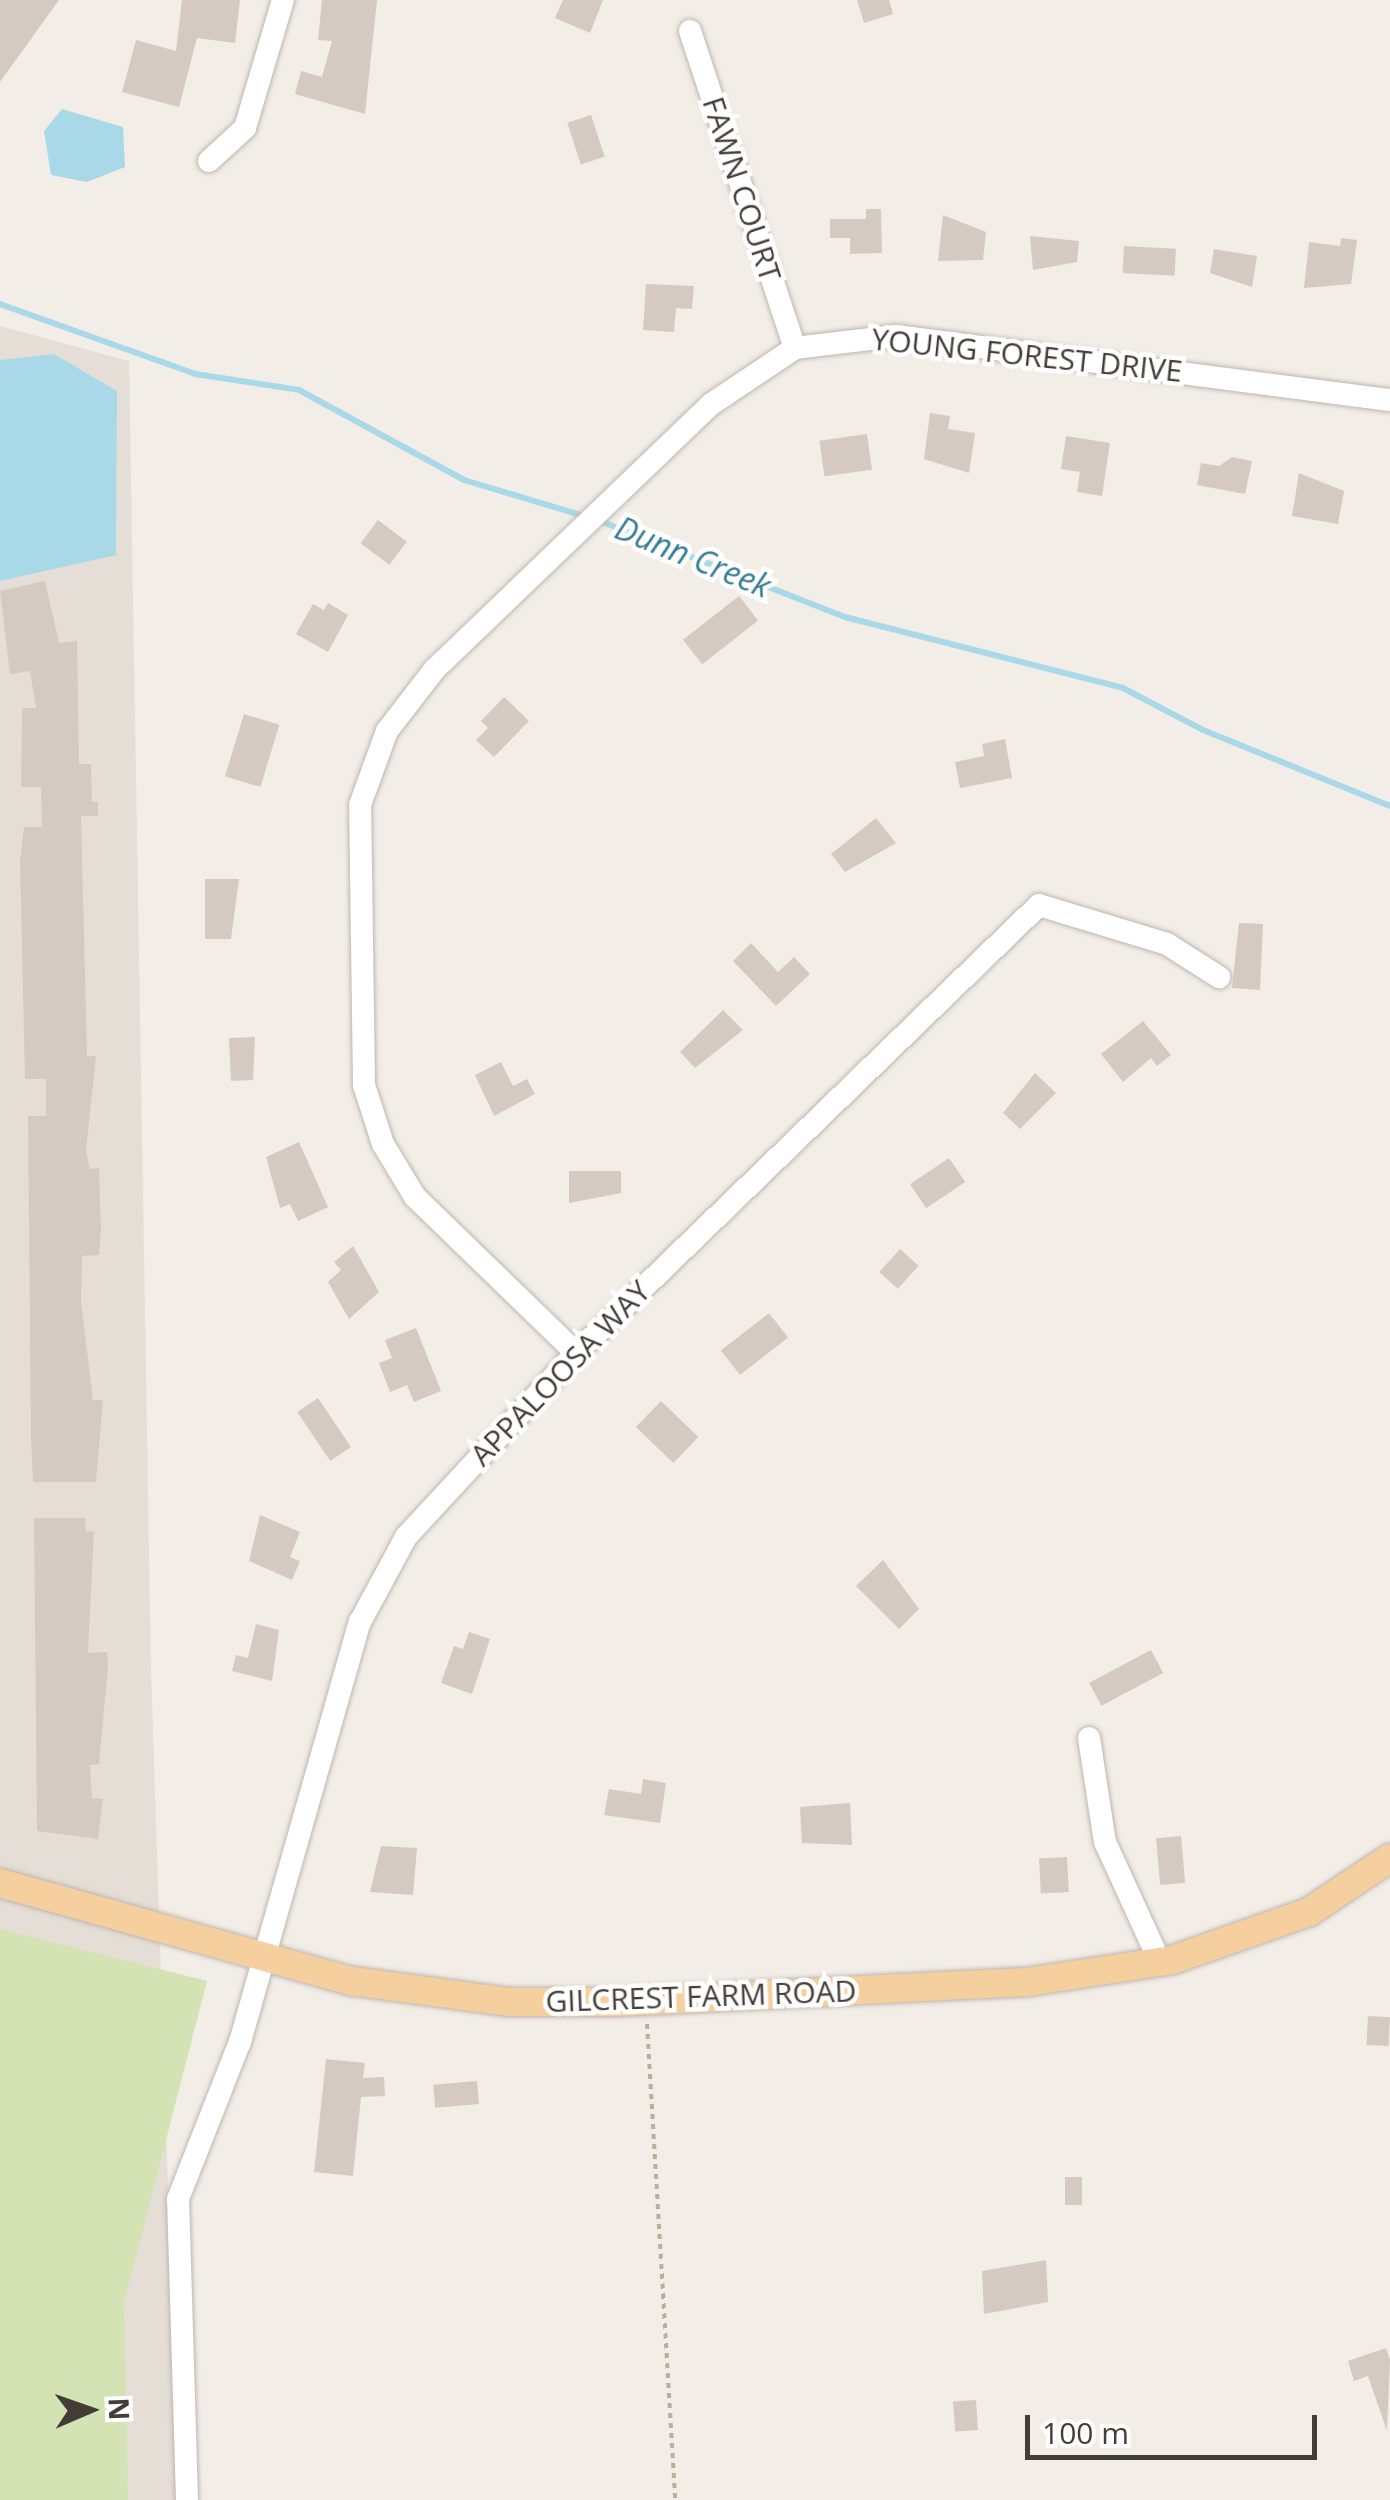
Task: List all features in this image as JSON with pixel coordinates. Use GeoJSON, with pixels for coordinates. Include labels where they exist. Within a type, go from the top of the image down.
{"type":"FeatureCollection","features":[{"type":"Feature","properties":{"kind":"main road","name":"GILCREST FARM ROAD"},"geometry":{"type":"LineString","coordinates":[[0,1883],[352,1981],[510,2002],[989,1984],[1160,1962],[1268,1931],[1348,1890],[1390,1858]]}},
{"type":"Feature","properties":{"kind":"street"},"geometry":{"type":"LineString","coordinates":[[209,161],[245,128],[283,0]]}},
{"type":"Feature","properties":{"kind":"street","name":"FAWN COURT"},"geometry":{"type":"LineString","coordinates":[[690,31],[795,348]]}},
{"type":"Feature","properties":{"kind":"street","name":"YOUNG FOREST DRIVE"},"geometry":{"type":"LineString","coordinates":[[576,1353],[436,1220],[383,1144],[362,1069],[358,832],[375,754],[402,709],[710,405],[795,348],[896,336],[1390,400]]}},
{"type":"Feature","properties":{"kind":"street","name":"APPALOOSA WAY"},"geometry":{"type":"LineString","coordinates":[[186,2500],[174,2232],[195,2142],[226,2078],[266,1957],[370,1597],[424,1515],[576,1353],[1039,906],[1167,944],[1220,977]]}},
{"type":"Feature","properties":{"kind":"street"},"geometry":{"type":"LineString","coordinates":[[1090,1738],[1105,1842],[1160,1962]]}},
{"type":"Feature","properties":{"kind":"path"},"geometry":{"type":"LineString","coordinates":[[646,1999],[676,2500]]}},
{"type":"Feature","properties":{"kind":"shaded area"},"geometry":{"type":"Polygon","coordinates":[[[0,326],[129,361],[151,1670],[178,2500],[0,2500],[0,326]]]}},
{"type":"Feature","properties":{"kind":"green space"},"geometry":{"type":"Polygon","coordinates":[[[0,1929],[207,1981],[124,2303],[128,2500],[0,2500],[0,1929]]]}},
{"type":"Feature","properties":{"kind":"water"},"geometry":{"type":"Polygon","coordinates":[[[62,109],[123,127],[125,167],[87,182],[51,175],[44,131],[62,109]]]}},
{"type":"Feature","properties":{"kind":"water"},"geometry":{"type":"Polygon","coordinates":[[[54,354],[117,391],[116,555],[0,581],[0,360],[54,354]]]}},
{"type":"Feature","properties":{"kind":"building"},"geometry":{"type":"Polygon","coordinates":[[[0,0],[59,0],[0,82],[0,0]]]}},
{"type":"Feature","properties":{"kind":"building"},"geometry":{"type":"Polygon","coordinates":[[[182,0],[240,0],[235,43],[197,38],[179,107],[122,92],[136,40],[176,51],[182,0]]]}},
{"type":"Feature","properties":{"kind":"building"},"geometry":{"type":"Polygon","coordinates":[[[322,0],[377,0],[365,114],[295,94],[301,71],[322,77],[332,41],[318,40],[322,0]]]}},
{"type":"Feature","properties":{"kind":"building"},"geometry":{"type":"Polygon","coordinates":[[[563,0],[603,0],[590,33],[555,18],[563,0]]]}},
{"type":"Feature","properties":{"kind":"building"},"geometry":{"type":"Polygon","coordinates":[[[857,0],[889,0],[893,14],[864,23],[857,0]]]}},
{"type":"Feature","properties":{"kind":"building"},"geometry":{"type":"Polygon","coordinates":[[[591,115],[605,157],[581,165],[567,123],[591,115]]]}},
{"type":"Feature","properties":{"kind":"building"},"geometry":{"type":"Polygon","coordinates":[[[866,209],[881,209],[882,253],[850,254],[850,238],[830,238],[830,219],[866,219],[866,209]]]}},
{"type":"Feature","properties":{"kind":"building"},"geometry":{"type":"Polygon","coordinates":[[[943,215],[986,232],[983,260],[938,261],[943,215]]]}},
{"type":"Feature","properties":{"kind":"building"},"geometry":{"type":"Polygon","coordinates":[[[1030,236],[1079,241],[1077,262],[1033,270],[1030,236]]]}},
{"type":"Feature","properties":{"kind":"building"},"geometry":{"type":"Polygon","coordinates":[[[1341,238],[1357,240],[1351,284],[1304,288],[1309,242],[1340,246],[1341,238]]]}},
{"type":"Feature","properties":{"kind":"building"},"geometry":{"type":"Polygon","coordinates":[[[1124,246],[1176,249],[1175,276],[1123,273],[1124,246]]]}},
{"type":"Feature","properties":{"kind":"building"},"geometry":{"type":"Polygon","coordinates":[[[1214,249],[1257,256],[1252,287],[1210,273],[1214,249]]]}},
{"type":"Feature","properties":{"kind":"building"},"geometry":{"type":"Polygon","coordinates":[[[646,284],[694,286],[692,309],[676,308],[674,332],[643,330],[646,284]]]}},
{"type":"Feature","properties":{"kind":"building"},"geometry":{"type":"Polygon","coordinates":[[[930,413],[950,416],[948,429],[975,433],[969,473],[924,459],[930,413]]]}},
{"type":"Feature","properties":{"kind":"building"},"geometry":{"type":"Polygon","coordinates":[[[867,434],[872,470],[824,476],[819,441],[867,434]]]}},
{"type":"Feature","properties":{"kind":"building"},"geometry":{"type":"Polygon","coordinates":[[[1066,436],[1110,443],[1102,496],[1077,492],[1080,472],[1061,469],[1066,436]]]}},
{"type":"Feature","properties":{"kind":"building"},"geometry":{"type":"Polygon","coordinates":[[[1232,457],[1252,461],[1245,494],[1197,485],[1201,463],[1219,466],[1232,457]]]}},
{"type":"Feature","properties":{"kind":"building"},"geometry":{"type":"Polygon","coordinates":[[[1299,473],[1344,491],[1338,524],[1292,516],[1299,473]]]}},
{"type":"Feature","properties":{"kind":"building"},"geometry":{"type":"Polygon","coordinates":[[[378,520],[407,542],[389,565],[361,543],[378,520]]]}},
{"type":"Feature","properties":{"kind":"building"},"geometry":{"type":"Polygon","coordinates":[[[45,581],[59,643],[77,641],[79,764],[91,764],[92,802],[98,802],[98,816],[81,816],[87,1056],[96,1056],[86,1150],[90,1169],[99,1168],[101,1230],[99,1255],[82,1256],[81,1302],[93,1400],[103,1400],[96,1482],[33,1482],[28,1116],[46,1116],[46,1079],[25,1079],[20,861],[24,827],[42,827],[41,787],[21,787],[22,708],[36,708],[30,671],[10,674],[0,591],[45,581]]]}},
{"type":"Feature","properties":{"kind":"building"},"geometry":{"type":"Polygon","coordinates":[[[739,596],[758,620],[702,664],[683,640],[739,596]]]}},
{"type":"Feature","properties":{"kind":"building"},"geometry":{"type":"Polygon","coordinates":[[[328,603],[348,615],[328,652],[296,634],[313,604],[324,610],[328,603]]]}},
{"type":"Feature","properties":{"kind":"building"},"geometry":{"type":"Polygon","coordinates":[[[504,697],[529,721],[494,757],[476,740],[488,728],[481,721],[504,697]]]}},
{"type":"Feature","properties":{"kind":"building"},"geometry":{"type":"Polygon","coordinates":[[[244,714],[279,725],[260,787],[225,776],[244,714]]]}},
{"type":"Feature","properties":{"kind":"building"},"geometry":{"type":"Polygon","coordinates":[[[1005,739],[1012,778],[960,788],[955,762],[984,756],[982,744],[1005,739]]]}},
{"type":"Feature","properties":{"kind":"building"},"geometry":{"type":"Polygon","coordinates":[[[876,818],[896,843],[845,872],[831,854],[876,818]]]}},
{"type":"Feature","properties":{"kind":"building"},"geometry":{"type":"Polygon","coordinates":[[[205,879],[239,879],[231,939],[205,939],[205,879]]]}},
{"type":"Feature","properties":{"kind":"building"},"geometry":{"type":"Polygon","coordinates":[[[1239,923],[1263,924],[1260,990],[1232,988],[1239,923]]]}},
{"type":"Feature","properties":{"kind":"building"},"geometry":{"type":"Polygon","coordinates":[[[751,943],[778,972],[794,957],[810,974],[776,1006],[733,961],[751,943]]]}},
{"type":"Feature","properties":{"kind":"building"},"geometry":{"type":"Polygon","coordinates":[[[723,1010],[743,1030],[695,1068],[680,1052],[723,1010]]]}},
{"type":"Feature","properties":{"kind":"building"},"geometry":{"type":"Polygon","coordinates":[[[1143,1021],[1171,1055],[1157,1066],[1151,1058],[1123,1082],[1101,1054],[1143,1021]]]}},
{"type":"Feature","properties":{"kind":"building"},"geometry":{"type":"Polygon","coordinates":[[[255,1037],[253,1080],[231,1081],[229,1038],[255,1037]]]}},
{"type":"Feature","properties":{"kind":"building"},"geometry":{"type":"Polygon","coordinates":[[[501,1062],[513,1086],[527,1079],[535,1094],[494,1116],[475,1075],[501,1062]]]}},
{"type":"Feature","properties":{"kind":"building"},"geometry":{"type":"Polygon","coordinates":[[[1035,1073],[1056,1093],[1020,1129],[1003,1113],[1035,1073]]]}},
{"type":"Feature","properties":{"kind":"building"},"geometry":{"type":"Polygon","coordinates":[[[299,1142],[328,1207],[298,1221],[290,1204],[280,1208],[266,1157],[299,1142]]]}},
{"type":"Feature","properties":{"kind":"building"},"geometry":{"type":"Polygon","coordinates":[[[949,1158],[965,1182],[926,1208],[910,1184],[949,1158]]]}},
{"type":"Feature","properties":{"kind":"building"},"geometry":{"type":"Polygon","coordinates":[[[569,1171],[621,1171],[621,1193],[569,1203],[569,1171]]]}},
{"type":"Feature","properties":{"kind":"building"},"geometry":{"type":"Polygon","coordinates":[[[353,1246],[379,1292],[349,1319],[328,1282],[341,1270],[334,1262],[353,1246]]]}},
{"type":"Feature","properties":{"kind":"building"},"geometry":{"type":"Polygon","coordinates":[[[900,1249],[919,1266],[898,1289],[879,1272],[900,1249]]]}},
{"type":"Feature","properties":{"kind":"building"},"geometry":{"type":"Polygon","coordinates":[[[769,1313],[788,1337],[740,1375],[721,1351],[769,1313]]]}},
{"type":"Feature","properties":{"kind":"building"},"geometry":{"type":"Polygon","coordinates":[[[416,1328],[441,1391],[414,1402],[407,1385],[390,1392],[379,1363],[392,1358],[385,1340],[416,1328]]]}},
{"type":"Feature","properties":{"kind":"building"},"geometry":{"type":"Polygon","coordinates":[[[318,1398],[351,1447],[330,1461],[297,1412],[318,1398]]]}},
{"type":"Feature","properties":{"kind":"building"},"geometry":{"type":"Polygon","coordinates":[[[661,1401],[698,1437],[673,1463],[636,1427],[661,1401]]]}},
{"type":"Feature","properties":{"kind":"building"},"geometry":{"type":"Polygon","coordinates":[[[260,1515],[300,1532],[290,1557],[300,1561],[292,1580],[249,1561],[260,1515]]]}},
{"type":"Feature","properties":{"kind":"building"},"geometry":{"type":"Polygon","coordinates":[[[34,1518],[85,1518],[86,1532],[94,1531],[88,1653],[107,1652],[108,1667],[99,1764],[90,1765],[92,1798],[103,1799],[98,1839],[37,1831],[34,1518]]]}},
{"type":"Feature","properties":{"kind":"building"},"geometry":{"type":"Polygon","coordinates":[[[883,1560],[919,1609],[899,1629],[856,1586],[883,1560]]]}},
{"type":"Feature","properties":{"kind":"building"},"geometry":{"type":"Polygon","coordinates":[[[256,1624],[279,1630],[272,1681],[232,1671],[236,1655],[248,1658],[256,1624]]]}},
{"type":"Feature","properties":{"kind":"building"},"geometry":{"type":"Polygon","coordinates":[[[469,1632],[490,1639],[472,1694],[441,1683],[454,1646],[463,1649],[469,1632]]]}},
{"type":"Feature","properties":{"kind":"building"},"geometry":{"type":"Polygon","coordinates":[[[1151,1650],[1163,1673],[1101,1706],[1089,1683],[1151,1650]]]}},
{"type":"Feature","properties":{"kind":"building"},"geometry":{"type":"Polygon","coordinates":[[[643,1779],[666,1783],[660,1823],[604,1815],[609,1789],[641,1794],[643,1779]]]}},
{"type":"Feature","properties":{"kind":"building"},"geometry":{"type":"Polygon","coordinates":[[[850,1803],[852,1845],[802,1843],[800,1807],[850,1803]]]}},
{"type":"Feature","properties":{"kind":"building"},"geometry":{"type":"Polygon","coordinates":[[[1181,1836],[1185,1883],[1160,1885],[1156,1838],[1181,1836]]]}},
{"type":"Feature","properties":{"kind":"building"},"geometry":{"type":"Polygon","coordinates":[[[381,1846],[417,1848],[413,1895],[370,1892],[381,1846]]]}},
{"type":"Feature","properties":{"kind":"building"},"geometry":{"type":"Polygon","coordinates":[[[1067,1857],[1069,1892],[1041,1893],[1039,1858],[1067,1857]]]}},
{"type":"Feature","properties":{"kind":"building"},"geometry":{"type":"Polygon","coordinates":[[[1368,2016],[1390,2017],[1388,2046],[1366,2045],[1368,2016]]]}},
{"type":"Feature","properties":{"kind":"building"},"geometry":{"type":"Polygon","coordinates":[[[326,2059],[365,2063],[363,2078],[384,2077],[385,2096],[361,2097],[353,2176],[314,2172],[326,2059]]]}},
{"type":"Feature","properties":{"kind":"building"},"geometry":{"type":"Polygon","coordinates":[[[477,2081],[479,2104],[435,2108],[433,2085],[477,2081]]]}},
{"type":"Feature","properties":{"kind":"building"},"geometry":{"type":"Polygon","coordinates":[[[1065,2177],[1082,2177],[1082,2205],[1065,2205],[1065,2177]]]}},
{"type":"Feature","properties":{"kind":"building"},"geometry":{"type":"Polygon","coordinates":[[[1046,2260],[1048,2302],[984,2314],[982,2271],[1046,2260]]]}},
{"type":"Feature","properties":{"kind":"building"},"geometry":{"type":"Polygon","coordinates":[[[1386,2348],[1390,2360],[1387,2431],[1368,2376],[1354,2381],[1348,2361],[1386,2348]]]}},
{"type":"Feature","properties":{"kind":"building"},"geometry":{"type":"Polygon","coordinates":[[[976,2400],[978,2430],[955,2432],[953,2402],[976,2400]]]}},
{"type":"Feature","properties":{"kind":"waterway","name":"Dunn Creek"},"geometry":{"type":"LineString","coordinates":[[0,304],[195,374],[299,390],[464,480],[584,516]]}},
{"type":"Feature","properties":{"kind":"waterway","name":"Dunn Creek"},"geometry":{"type":"LineString","coordinates":[[600,521],[845,617],[1123,688],[1203,730],[1390,806]]}}]}
